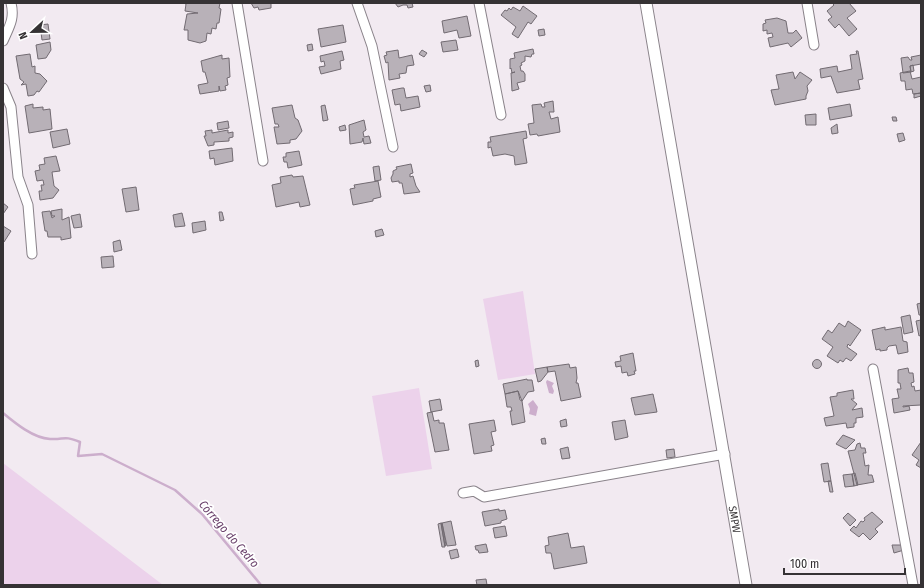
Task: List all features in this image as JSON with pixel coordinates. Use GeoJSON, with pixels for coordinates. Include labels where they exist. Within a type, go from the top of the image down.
{"type":"FeatureCollection","features":[{"type":"Feature","properties":{"kind":"street"},"geometry":{"type":"LineString","coordinates":[[3,41],[12,24],[13,16],[11,3]]}},
{"type":"Feature","properties":{"kind":"street"},"geometry":{"type":"LineString","coordinates":[[237,3],[263,161]]}},
{"type":"Feature","properties":{"kind":"street"},"geometry":{"type":"LineString","coordinates":[[357,3],[372,46],[393,147]]}},
{"type":"Feature","properties":{"kind":"street"},"geometry":{"type":"LineString","coordinates":[[479,3],[501,115]]}},
{"type":"Feature","properties":{"kind":"street","name":"SMPW"},"geometry":{"type":"LineString","coordinates":[[646,3],[746,585]]}},
{"type":"Feature","properties":{"kind":"street"},"geometry":{"type":"LineString","coordinates":[[808,3],[814,45]]}},
{"type":"Feature","properties":{"kind":"street"},"geometry":{"type":"LineString","coordinates":[[3,88],[12,107],[18,177],[28,205],[32,254]]}},
{"type":"Feature","properties":{"kind":"street"},"geometry":{"type":"LineString","coordinates":[[873,370],[913,585]]}},
{"type":"Feature","properties":{"kind":"street"},"geometry":{"type":"LineString","coordinates":[[464,493],[474,491],[484,497],[724,454]]}},
{"type":"Feature","properties":{"kind":"shaded area"},"geometry":{"type":"Polygon","coordinates":[[[523,291],[535,374],[498,380],[483,299],[523,291]]]}},
{"type":"Feature","properties":{"kind":"shaded area"},"geometry":{"type":"Polygon","coordinates":[[[547,380],[554,383],[552,386],[554,391],[553,394],[549,393],[546,382],[547,380]]]}},
{"type":"Feature","properties":{"kind":"shaded area"},"geometry":{"type":"Polygon","coordinates":[[[419,388],[432,469],[386,476],[372,396],[419,388]]]}},
{"type":"Feature","properties":{"kind":"shaded area"},"geometry":{"type":"Polygon","coordinates":[[[533,400],[538,407],[536,416],[529,414],[530,409],[528,404],[533,400]]]}},
{"type":"Feature","properties":{"kind":"shaded area"},"geometry":{"type":"Polygon","coordinates":[[[3,463],[163,585],[3,585],[3,463]]]}},
{"type":"Feature","properties":{"kind":"building"},"geometry":{"type":"Polygon","coordinates":[[[183,3],[220,3],[219,8],[221,9],[219,23],[217,23],[216,29],[212,28],[211,34],[207,33],[206,41],[200,43],[188,40],[188,30],[184,30],[187,14],[198,13],[185,11],[186,4],[183,3]]]}},
{"type":"Feature","properties":{"kind":"building"},"geometry":{"type":"Polygon","coordinates":[[[251,3],[271,3],[271,8],[259,10],[258,7],[254,8],[251,3]]]}},
{"type":"Feature","properties":{"kind":"building"},"geometry":{"type":"Polygon","coordinates":[[[395,3],[412,3],[413,7],[408,8],[407,5],[403,5],[398,7],[395,3]]]}},
{"type":"Feature","properties":{"kind":"building"},"geometry":{"type":"Polygon","coordinates":[[[832,3],[849,3],[856,11],[847,18],[857,29],[849,36],[839,24],[835,28],[828,20],[832,17],[827,11],[834,5],[832,3]]]}},
{"type":"Feature","properties":{"kind":"building"},"geometry":{"type":"Polygon","coordinates":[[[523,6],[537,16],[531,24],[528,22],[518,38],[512,34],[516,27],[501,15],[505,10],[507,11],[509,8],[511,10],[513,7],[520,11],[523,6]]]}},
{"type":"Feature","properties":{"kind":"building"},"geometry":{"type":"Polygon","coordinates":[[[467,16],[471,36],[459,38],[457,30],[444,33],[442,21],[467,16]]]}},
{"type":"Feature","properties":{"kind":"building"},"geometry":{"type":"Polygon","coordinates":[[[777,18],[786,21],[788,33],[793,33],[796,30],[802,38],[791,47],[788,43],[770,47],[768,38],[773,37],[772,33],[767,34],[767,30],[763,31],[763,24],[766,23],[765,20],[777,18]]]}},
{"type":"Feature","properties":{"kind":"building"},"geometry":{"type":"Polygon","coordinates":[[[48,24],[50,39],[42,40],[40,25],[48,24]]]}},
{"type":"Feature","properties":{"kind":"building"},"geometry":{"type":"Polygon","coordinates":[[[343,25],[346,42],[321,47],[318,29],[343,25]]]}},
{"type":"Feature","properties":{"kind":"building"},"geometry":{"type":"Polygon","coordinates":[[[544,29],[545,35],[539,36],[538,30],[544,29]]]}},
{"type":"Feature","properties":{"kind":"building"},"geometry":{"type":"Polygon","coordinates":[[[456,40],[458,50],[443,52],[441,42],[456,40]]]}},
{"type":"Feature","properties":{"kind":"building"},"geometry":{"type":"Polygon","coordinates":[[[50,42],[51,50],[46,58],[38,59],[36,45],[50,42]]]}},
{"type":"Feature","properties":{"kind":"building"},"geometry":{"type":"Polygon","coordinates":[[[312,44],[313,50],[308,51],[307,45],[312,44]]]}},
{"type":"Feature","properties":{"kind":"building"},"geometry":{"type":"Polygon","coordinates":[[[533,49],[534,54],[532,54],[531,57],[525,56],[525,61],[521,63],[522,65],[520,66],[521,71],[525,74],[525,81],[517,83],[519,89],[512,91],[511,68],[510,69],[510,59],[515,58],[514,53],[533,49]]]}},
{"type":"Feature","properties":{"kind":"building"},"geometry":{"type":"Polygon","coordinates":[[[398,50],[399,58],[412,55],[414,65],[407,66],[406,73],[399,74],[400,78],[389,80],[388,62],[386,63],[384,56],[387,55],[386,52],[398,50]]]}},
{"type":"Feature","properties":{"kind":"building"},"geometry":{"type":"Polygon","coordinates":[[[422,50],[427,53],[424,57],[419,54],[422,50]]]}},
{"type":"Feature","properties":{"kind":"building"},"geometry":{"type":"Polygon","coordinates":[[[342,51],[344,60],[340,61],[341,69],[321,74],[319,67],[325,66],[324,61],[321,62],[320,56],[342,51]]]}},
{"type":"Feature","properties":{"kind":"building"},"geometry":{"type":"Polygon","coordinates":[[[856,51],[858,51],[863,79],[858,80],[860,89],[837,93],[831,76],[821,78],[820,69],[837,66],[838,72],[852,69],[850,55],[857,54],[856,51]]]}},
{"type":"Feature","properties":{"kind":"building"},"geometry":{"type":"Polygon","coordinates":[[[30,54],[32,67],[35,66],[35,73],[40,74],[47,81],[39,92],[37,91],[34,95],[28,96],[26,84],[21,85],[24,82],[20,79],[16,56],[30,54]]]}},
{"type":"Feature","properties":{"kind":"building"},"geometry":{"type":"Polygon","coordinates":[[[222,55],[222,59],[229,58],[230,77],[227,78],[228,85],[225,86],[226,90],[220,91],[219,86],[219,91],[200,94],[198,85],[208,83],[205,72],[203,72],[201,61],[222,55]]]}},
{"type":"Feature","properties":{"kind":"building"},"geometry":{"type":"Polygon","coordinates":[[[921,55],[921,64],[910,66],[911,72],[903,73],[901,58],[908,57],[912,60],[911,57],[921,55]]]}},
{"type":"Feature","properties":{"kind":"building"},"geometry":{"type":"Polygon","coordinates":[[[913,65],[914,71],[911,72],[910,66],[913,65]]]}},
{"type":"Feature","properties":{"kind":"building"},"geometry":{"type":"Polygon","coordinates":[[[910,71],[912,79],[921,77],[921,93],[913,94],[912,89],[906,90],[905,81],[901,81],[900,73],[910,71]]]}},
{"type":"Feature","properties":{"kind":"building"},"geometry":{"type":"Polygon","coordinates":[[[793,72],[795,79],[800,72],[812,80],[807,86],[808,91],[806,99],[775,105],[771,90],[779,89],[776,75],[793,72]]]}},
{"type":"Feature","properties":{"kind":"building"},"geometry":{"type":"Polygon","coordinates":[[[430,85],[431,91],[426,92],[424,86],[430,85]]]}},
{"type":"Feature","properties":{"kind":"building"},"geometry":{"type":"Polygon","coordinates":[[[404,88],[406,98],[418,96],[420,107],[401,111],[400,104],[395,105],[392,90],[404,88]]]}},
{"type":"Feature","properties":{"kind":"building"},"geometry":{"type":"Polygon","coordinates":[[[921,93],[921,96],[914,98],[914,94],[921,93]]]}},
{"type":"Feature","properties":{"kind":"building"},"geometry":{"type":"Polygon","coordinates":[[[553,101],[554,112],[549,112],[551,119],[558,117],[560,132],[538,136],[537,134],[530,135],[528,124],[534,123],[532,105],[541,104],[542,107],[545,107],[544,103],[553,101]]]}},
{"type":"Feature","properties":{"kind":"building"},"geometry":{"type":"Polygon","coordinates":[[[33,104],[33,108],[43,107],[43,110],[50,109],[52,129],[29,133],[25,106],[33,104]]]}},
{"type":"Feature","properties":{"kind":"building"},"geometry":{"type":"Polygon","coordinates":[[[850,104],[852,116],[830,120],[828,108],[850,104]]]}},
{"type":"Feature","properties":{"kind":"building"},"geometry":{"type":"Polygon","coordinates":[[[292,105],[295,118],[298,120],[302,131],[296,139],[290,140],[290,143],[277,144],[274,127],[279,127],[278,124],[275,124],[272,108],[292,105]]]}},
{"type":"Feature","properties":{"kind":"building"},"geometry":{"type":"Polygon","coordinates":[[[325,105],[328,120],[323,121],[321,106],[325,105]]]}},
{"type":"Feature","properties":{"kind":"building"},"geometry":{"type":"Polygon","coordinates":[[[816,114],[816,125],[806,125],[805,115],[816,114]]]}},
{"type":"Feature","properties":{"kind":"building"},"geometry":{"type":"Polygon","coordinates":[[[892,117],[896,117],[897,121],[893,121],[892,117]]]}},
{"type":"Feature","properties":{"kind":"building"},"geometry":{"type":"Polygon","coordinates":[[[364,120],[366,130],[363,132],[364,137],[369,136],[371,143],[364,144],[363,138],[362,142],[350,144],[349,125],[364,120]]]}},
{"type":"Feature","properties":{"kind":"building"},"geometry":{"type":"Polygon","coordinates":[[[228,121],[229,128],[218,130],[217,123],[228,121]]]}},
{"type":"Feature","properties":{"kind":"building"},"geometry":{"type":"Polygon","coordinates":[[[837,124],[838,133],[832,134],[831,128],[837,124]]]}},
{"type":"Feature","properties":{"kind":"building"},"geometry":{"type":"Polygon","coordinates":[[[345,125],[346,130],[340,131],[339,127],[345,125]]]}},
{"type":"Feature","properties":{"kind":"building"},"geometry":{"type":"Polygon","coordinates":[[[67,129],[70,144],[53,148],[50,132],[67,129]]]}},
{"type":"Feature","properties":{"kind":"building"},"geometry":{"type":"Polygon","coordinates":[[[212,130],[212,133],[228,130],[228,133],[233,132],[233,137],[229,138],[229,141],[214,142],[214,145],[208,146],[204,136],[206,136],[205,131],[212,130]]]}},
{"type":"Feature","properties":{"kind":"building"},"geometry":{"type":"Polygon","coordinates":[[[526,131],[527,138],[523,139],[527,163],[515,165],[514,156],[505,154],[493,156],[491,147],[488,148],[488,142],[491,142],[490,137],[526,131]]]}},
{"type":"Feature","properties":{"kind":"building"},"geometry":{"type":"Polygon","coordinates":[[[903,133],[905,140],[899,142],[897,134],[903,133]]]}},
{"type":"Feature","properties":{"kind":"building"},"geometry":{"type":"Polygon","coordinates":[[[232,148],[233,161],[215,165],[214,158],[210,159],[209,151],[232,148]]]}},
{"type":"Feature","properties":{"kind":"building"},"geometry":{"type":"Polygon","coordinates":[[[299,151],[302,165],[288,168],[287,162],[284,162],[283,157],[286,157],[286,153],[299,151]]]}},
{"type":"Feature","properties":{"kind":"building"},"geometry":{"type":"Polygon","coordinates":[[[56,156],[60,171],[52,172],[54,186],[59,190],[53,198],[40,200],[39,191],[42,191],[41,185],[44,185],[43,180],[37,181],[35,171],[40,170],[39,165],[45,164],[44,158],[56,156]]]}},
{"type":"Feature","properties":{"kind":"building"},"geometry":{"type":"Polygon","coordinates":[[[411,164],[413,173],[410,174],[410,177],[413,176],[416,186],[420,192],[404,194],[402,183],[399,183],[399,181],[392,182],[391,178],[393,171],[397,169],[396,167],[411,164]]]}},
{"type":"Feature","properties":{"kind":"building"},"geometry":{"type":"Polygon","coordinates":[[[379,166],[381,180],[375,181],[373,167],[379,166]]]}},
{"type":"Feature","properties":{"kind":"building"},"geometry":{"type":"Polygon","coordinates":[[[292,175],[293,177],[303,176],[310,205],[300,207],[299,202],[276,207],[272,185],[281,183],[280,177],[292,175]]]}},
{"type":"Feature","properties":{"kind":"building"},"geometry":{"type":"Polygon","coordinates":[[[378,181],[381,197],[373,199],[373,201],[353,205],[350,189],[355,188],[354,185],[378,181]]]}},
{"type":"Feature","properties":{"kind":"building"},"geometry":{"type":"Polygon","coordinates":[[[136,187],[139,210],[126,212],[122,189],[136,187]]]}},
{"type":"Feature","properties":{"kind":"building"},"geometry":{"type":"Polygon","coordinates":[[[3,203],[8,207],[3,214],[3,203]]]}},
{"type":"Feature","properties":{"kind":"building"},"geometry":{"type":"Polygon","coordinates":[[[62,209],[62,220],[69,217],[71,238],[61,240],[61,237],[48,237],[47,231],[45,231],[42,212],[50,211],[52,218],[55,216],[52,216],[51,211],[62,209]]]}},
{"type":"Feature","properties":{"kind":"building"},"geometry":{"type":"Polygon","coordinates":[[[219,212],[222,212],[224,220],[220,221],[219,212]]]}},
{"type":"Feature","properties":{"kind":"building"},"geometry":{"type":"Polygon","coordinates":[[[182,213],[185,226],[175,227],[173,215],[182,213]]]}},
{"type":"Feature","properties":{"kind":"building"},"geometry":{"type":"Polygon","coordinates":[[[80,214],[82,227],[74,228],[71,216],[80,214]]]}},
{"type":"Feature","properties":{"kind":"building"},"geometry":{"type":"Polygon","coordinates":[[[205,221],[206,230],[193,233],[192,223],[205,221]]]}},
{"type":"Feature","properties":{"kind":"building"},"geometry":{"type":"Polygon","coordinates":[[[3,226],[11,231],[4,242],[3,241],[3,226]]]}},
{"type":"Feature","properties":{"kind":"building"},"geometry":{"type":"Polygon","coordinates":[[[382,229],[384,235],[376,237],[375,231],[382,229]]]}},
{"type":"Feature","properties":{"kind":"building"},"geometry":{"type":"Polygon","coordinates":[[[120,240],[122,250],[114,252],[113,242],[120,240]]]}},
{"type":"Feature","properties":{"kind":"building"},"geometry":{"type":"Polygon","coordinates":[[[113,256],[114,267],[102,268],[101,257],[113,256]]]}},
{"type":"Feature","properties":{"kind":"building"},"geometry":{"type":"Polygon","coordinates":[[[921,303],[921,315],[919,315],[917,304],[921,303]]]}},
{"type":"Feature","properties":{"kind":"building"},"geometry":{"type":"Polygon","coordinates":[[[910,315],[913,332],[904,334],[901,317],[910,315]]]}},
{"type":"Feature","properties":{"kind":"building"},"geometry":{"type":"Polygon","coordinates":[[[921,320],[921,335],[919,336],[916,321],[921,320]]]}},
{"type":"Feature","properties":{"kind":"building"},"geometry":{"type":"Polygon","coordinates":[[[848,321],[861,330],[850,346],[848,344],[847,347],[857,354],[851,361],[846,358],[843,362],[840,360],[838,363],[827,356],[833,347],[822,339],[828,330],[832,333],[839,323],[845,327],[848,321]]]}},
{"type":"Feature","properties":{"kind":"building"},"geometry":{"type":"Polygon","coordinates":[[[885,327],[885,330],[901,327],[903,341],[907,342],[908,352],[898,354],[896,345],[889,346],[887,350],[876,350],[872,330],[885,327]]]}},
{"type":"Feature","properties":{"kind":"building"},"geometry":{"type":"Polygon","coordinates":[[[633,353],[636,371],[634,371],[635,374],[628,376],[627,372],[622,373],[621,366],[616,367],[615,362],[621,361],[620,356],[633,353]]]}},
{"type":"Feature","properties":{"kind":"building"},"geometry":{"type":"Polygon","coordinates":[[[478,360],[479,366],[476,367],[475,361],[478,360]]]}},
{"type":"Feature","properties":{"kind":"building"},"geometry":{"type":"Polygon","coordinates":[[[815,360],[819,360],[821,364],[819,368],[815,368],[813,366],[813,362],[815,360]]]}},
{"type":"Feature","properties":{"kind":"building"},"geometry":{"type":"Polygon","coordinates":[[[569,364],[570,368],[576,367],[576,383],[578,383],[581,397],[561,401],[555,371],[548,372],[547,367],[569,364]]]}},
{"type":"Feature","properties":{"kind":"building"},"geometry":{"type":"Polygon","coordinates":[[[547,367],[548,372],[541,381],[538,382],[535,369],[547,367]]]}},
{"type":"Feature","properties":{"kind":"building"},"geometry":{"type":"Polygon","coordinates":[[[908,368],[909,373],[913,373],[914,382],[911,383],[912,387],[914,386],[915,391],[921,390],[921,405],[903,406],[909,406],[910,410],[894,413],[892,399],[899,398],[897,389],[901,389],[900,383],[898,383],[898,370],[908,368]]]}},
{"type":"Feature","properties":{"kind":"building"},"geometry":{"type":"Polygon","coordinates":[[[527,379],[532,380],[534,391],[528,392],[522,401],[518,391],[505,394],[503,384],[527,379]]]}},
{"type":"Feature","properties":{"kind":"building"},"geometry":{"type":"Polygon","coordinates":[[[853,390],[854,399],[851,399],[857,404],[852,410],[862,408],[863,417],[856,418],[854,427],[847,428],[846,423],[826,426],[824,418],[834,416],[830,397],[837,396],[837,393],[853,390]]]}},
{"type":"Feature","properties":{"kind":"building"},"geometry":{"type":"Polygon","coordinates":[[[518,391],[520,400],[522,401],[525,422],[512,425],[510,411],[512,411],[511,407],[507,407],[505,394],[518,391]]]}},
{"type":"Feature","properties":{"kind":"building"},"geometry":{"type":"Polygon","coordinates":[[[653,394],[657,412],[635,415],[631,398],[653,394]]]}},
{"type":"Feature","properties":{"kind":"building"},"geometry":{"type":"Polygon","coordinates":[[[440,399],[442,410],[431,412],[429,401],[440,399]]]}},
{"type":"Feature","properties":{"kind":"building"},"geometry":{"type":"Polygon","coordinates":[[[432,412],[434,421],[439,420],[439,423],[444,423],[449,450],[435,452],[427,413],[432,412]]]}},
{"type":"Feature","properties":{"kind":"building"},"geometry":{"type":"Polygon","coordinates":[[[566,419],[567,426],[561,427],[560,421],[566,419]]]}},
{"type":"Feature","properties":{"kind":"building"},"geometry":{"type":"Polygon","coordinates":[[[494,420],[496,431],[491,432],[494,445],[491,446],[492,451],[474,454],[469,424],[494,420]]]}},
{"type":"Feature","properties":{"kind":"building"},"geometry":{"type":"Polygon","coordinates":[[[625,420],[628,437],[615,440],[612,422],[625,420]]]}},
{"type":"Feature","properties":{"kind":"building"},"geometry":{"type":"Polygon","coordinates":[[[843,435],[855,440],[846,449],[836,444],[843,435]]]}},
{"type":"Feature","properties":{"kind":"building"},"geometry":{"type":"Polygon","coordinates":[[[545,438],[546,444],[542,444],[541,439],[545,438]]]}},
{"type":"Feature","properties":{"kind":"building"},"geometry":{"type":"Polygon","coordinates":[[[921,442],[921,468],[916,465],[919,460],[912,455],[921,442]]]}},
{"type":"Feature","properties":{"kind":"building"},"geometry":{"type":"Polygon","coordinates":[[[860,443],[861,448],[865,448],[866,453],[863,453],[865,466],[869,465],[868,475],[872,475],[874,482],[857,485],[848,451],[855,450],[857,444],[860,443]]]}},
{"type":"Feature","properties":{"kind":"building"},"geometry":{"type":"Polygon","coordinates":[[[568,447],[570,458],[562,459],[560,449],[568,447]]]}},
{"type":"Feature","properties":{"kind":"building"},"geometry":{"type":"Polygon","coordinates":[[[674,449],[675,457],[667,458],[666,450],[674,449]]]}},
{"type":"Feature","properties":{"kind":"building"},"geometry":{"type":"Polygon","coordinates":[[[828,463],[831,481],[824,482],[821,464],[828,463]]]}},
{"type":"Feature","properties":{"kind":"building"},"geometry":{"type":"Polygon","coordinates":[[[855,473],[858,485],[854,486],[852,474],[855,473]]]}},
{"type":"Feature","properties":{"kind":"building"},"geometry":{"type":"Polygon","coordinates":[[[852,474],[854,486],[845,487],[843,475],[852,474]]]}},
{"type":"Feature","properties":{"kind":"building"},"geometry":{"type":"Polygon","coordinates":[[[828,481],[831,481],[833,492],[830,492],[828,481]]]}},
{"type":"Feature","properties":{"kind":"building"},"geometry":{"type":"Polygon","coordinates":[[[499,509],[499,511],[505,510],[507,519],[501,521],[501,523],[485,526],[482,512],[499,509]]]}},
{"type":"Feature","properties":{"kind":"building"},"geometry":{"type":"Polygon","coordinates":[[[872,512],[883,522],[875,529],[878,532],[870,540],[863,533],[859,537],[850,530],[854,526],[856,528],[861,521],[863,522],[865,520],[864,518],[872,512]]]}},
{"type":"Feature","properties":{"kind":"building"},"geometry":{"type":"Polygon","coordinates":[[[848,513],[856,520],[850,526],[843,518],[848,513]]]}},
{"type":"Feature","properties":{"kind":"building"},"geometry":{"type":"Polygon","coordinates":[[[451,521],[456,545],[447,546],[442,523],[451,521]]]}},
{"type":"Feature","properties":{"kind":"building"},"geometry":{"type":"Polygon","coordinates":[[[441,523],[446,545],[445,546],[441,523]]]}},
{"type":"Feature","properties":{"kind":"building"},"geometry":{"type":"Polygon","coordinates":[[[441,523],[445,547],[442,547],[438,524],[441,523]]]}},
{"type":"Feature","properties":{"kind":"building"},"geometry":{"type":"Polygon","coordinates":[[[505,526],[507,536],[495,538],[493,528],[505,526]]]}},
{"type":"Feature","properties":{"kind":"building"},"geometry":{"type":"Polygon","coordinates":[[[568,533],[571,548],[584,546],[587,563],[554,569],[551,553],[546,553],[545,546],[549,545],[548,537],[568,533]]]}},
{"type":"Feature","properties":{"kind":"building"},"geometry":{"type":"Polygon","coordinates":[[[486,544],[488,552],[479,553],[478,550],[476,550],[475,546],[486,544]]]}},
{"type":"Feature","properties":{"kind":"building"},"geometry":{"type":"Polygon","coordinates":[[[892,545],[903,545],[904,550],[894,553],[892,545]]]}},
{"type":"Feature","properties":{"kind":"building"},"geometry":{"type":"Polygon","coordinates":[[[457,549],[459,557],[451,559],[449,551],[457,549]]]}},
{"type":"Feature","properties":{"kind":"building"},"geometry":{"type":"Polygon","coordinates":[[[486,579],[487,585],[477,585],[476,580],[486,579]]]}},
{"type":"Feature","properties":{"kind":"waterway","name":"Córrego do Cedro"},"geometry":{"type":"LineString","coordinates":[[3,413],[37,436],[50,439],[67,438],[80,442],[78,456],[102,454],[175,490],[202,514],[261,585]]}}]}
